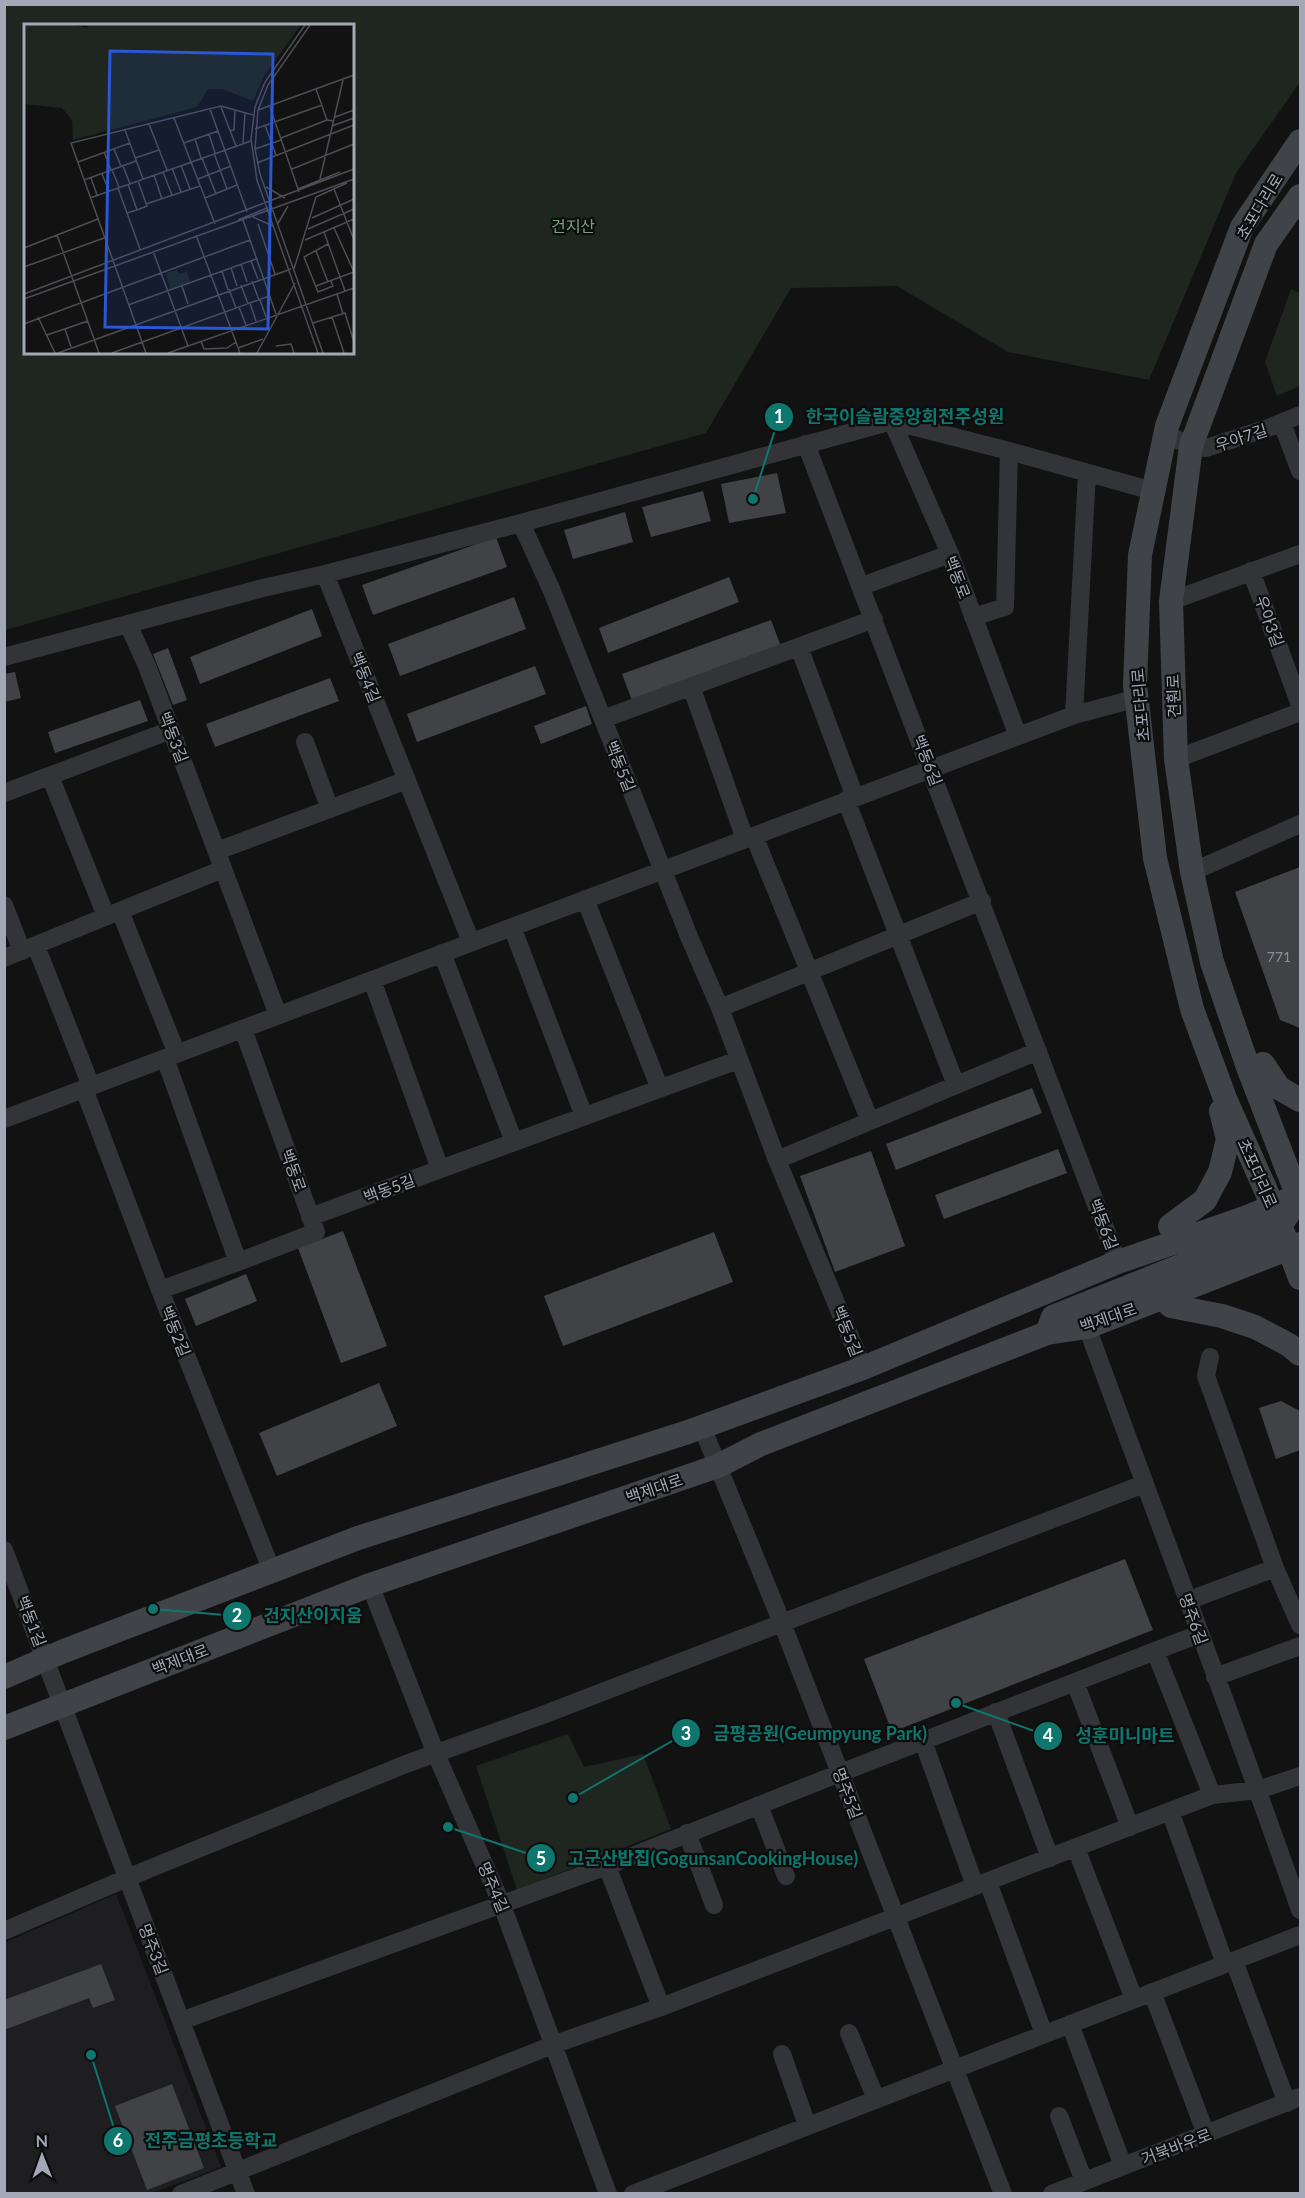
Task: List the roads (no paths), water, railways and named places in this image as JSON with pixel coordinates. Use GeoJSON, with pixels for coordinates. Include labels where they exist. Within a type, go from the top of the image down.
{"type":"FeatureCollection","features":[{"type":"Feature","properties":{"kind":"street","name":"초포다리로"},"geometry":{"type":"LineString","coordinates":[[1300,141],[1242,226],[1165,434],[1140,555],[1135,685],[1155,858],[1192,1009],[1226,1101],[1289,1229],[1300,1278]]}},
{"type":"Feature","properties":{"kind":"street","name":"견훤로"},"geometry":{"type":"LineString","coordinates":[[1300,196],[1266,244],[1191,446],[1171,601],[1176,759],[1192,872],[1212,963],[1250,1070],[1300,1198]]}},
{"type":"Feature","properties":{"kind":"street","name":"우아7길"},"geometry":{"type":"LineString","coordinates":[[1165,434],[1191,446],[1206,448],[1300,415]]}},
{"type":"Feature","properties":{"kind":"street"},"geometry":{"type":"LineString","coordinates":[[4,657],[263,588],[326,574],[521,523],[892,421],[1153,491]]}},
{"type":"Feature","properties":{"kind":"street","name":"백동로"},"geometry":{"type":"LineString","coordinates":[[892,421],[950,554],[1018,736]]}},
{"type":"Feature","properties":{"kind":"street","name":"우아7길"},"geometry":{"type":"LineString","coordinates":[[1282,423],[1300,471]]}},
{"type":"Feature","properties":{"kind":"street","name":"백동6길"},"geometry":{"type":"LineString","coordinates":[[806,444],[1118,1262]]}},
{"type":"Feature","properties":{"kind":"street"},"geometry":{"type":"LineString","coordinates":[[974,617],[1005,607],[1009,451]]}},
{"type":"Feature","properties":{"kind":"street"},"geometry":{"type":"LineString","coordinates":[[1074,715],[1087,473]]}},
{"type":"Feature","properties":{"kind":"street","name":"백동5길"},"geometry":{"type":"LineString","coordinates":[[521,523],[552,591],[720,1008],[777,1160],[863,1368]]}},
{"type":"Feature","properties":{"kind":"street"},"geometry":{"type":"LineString","coordinates":[[862,586],[950,554]]}},
{"type":"Feature","properties":{"kind":"street"},"geometry":{"type":"LineString","coordinates":[[1171,601],[1300,554]]}},
{"type":"Feature","properties":{"kind":"street","name":"우아3길"},"geometry":{"type":"LineString","coordinates":[[1251,571],[1300,705]]}},
{"type":"Feature","properties":{"kind":"street","name":"백동4길"},"geometry":{"type":"LineString","coordinates":[[326,574],[471,942]]}},
{"type":"Feature","properties":{"kind":"street"},"geometry":{"type":"LineString","coordinates":[[603,719],[874,619]]}},
{"type":"Feature","properties":{"kind":"street","name":"백동3길"},"geometry":{"type":"LineString","coordinates":[[128,624],[171,730],[278,1015]]}},
{"type":"Feature","properties":{"kind":"street"},"geometry":{"type":"LineString","coordinates":[[799,647],[898,936],[956,1085]]}},
{"type":"Feature","properties":{"kind":"street"},"geometry":{"type":"LineString","coordinates":[[691,686],[750,837],[809,972],[870,1121]]}},
{"type":"Feature","properties":{"kind":"street"},"geometry":{"type":"LineString","coordinates":[[6,1114],[87,1088],[1074,715],[1138,698]]}},
{"type":"Feature","properties":{"kind":"street"},"geometry":{"type":"LineString","coordinates":[[1176,759],[1300,712]]}},
{"type":"Feature","properties":{"kind":"street"},"geometry":{"type":"LineString","coordinates":[[4,794],[171,730]]}},
{"type":"Feature","properties":{"kind":"street"},"geometry":{"type":"LineString","coordinates":[[305,742],[330,809]]}},
{"type":"Feature","properties":{"kind":"street"},"geometry":{"type":"LineString","coordinates":[[50,776],[113,914],[171,1056],[238,1262]]}},
{"type":"Feature","properties":{"kind":"street"},"geometry":{"type":"LineString","coordinates":[[217,852],[407,780]]}},
{"type":"Feature","properties":{"kind":"street"},"geometry":{"type":"LineString","coordinates":[[1192,872],[1300,824]]}},
{"type":"Feature","properties":{"kind":"street"},"geometry":{"type":"LineString","coordinates":[[21,952],[223,869]]}},
{"type":"Feature","properties":{"kind":"street"},"geometry":{"type":"LineString","coordinates":[[585,899],[660,1089]]}},
{"type":"Feature","properties":{"kind":"street"},"geometry":{"type":"LineString","coordinates":[[720,1008],[982,901]]}},
{"type":"Feature","properties":{"kind":"street"},"geometry":{"type":"LineString","coordinates":[[4,905],[21,952],[87,1088]]}},
{"type":"Feature","properties":{"kind":"street"},"geometry":{"type":"LineString","coordinates":[[512,927],[584,1116]]}},
{"type":"Feature","properties":{"kind":"street"},"geometry":{"type":"LineString","coordinates":[[442,953],[514,1142]]}},
{"type":"Feature","properties":{"kind":"street"},"geometry":{"type":"LineString","coordinates":[[372,980],[440,1169]]}},
{"type":"Feature","properties":{"kind":"street","name":"백동로"},"geometry":{"type":"LineString","coordinates":[[243,1029],[310,1216]]}},
{"type":"Feature","properties":{"kind":"street"},"geometry":{"type":"LineString","coordinates":[[777,1160],[1038,1051]]}},
{"type":"Feature","properties":{"kind":"street","name":"백동5길"},"geometry":{"type":"LineString","coordinates":[[310,1216],[738,1060]]}},
{"type":"Feature","properties":{"kind":"street"},"geometry":{"type":"LineString","coordinates":[[1250,1070],[1263,1064],[1279,1088],[1300,1100]]}},
{"type":"Feature","properties":{"kind":"street","name":"백동2길"},"geometry":{"type":"LineString","coordinates":[[87,1088],[160,1290],[272,1571]]}},
{"type":"Feature","properties":{"kind":"street"},"geometry":{"type":"LineString","coordinates":[[1178,1242],[1170,1226],[1205,1200],[1220,1172],[1228,1138],[1219,1105],[1226,1101]]}},
{"type":"Feature","properties":{"kind":"street","name":"백제대로"},"geometry":{"type":"LineString","coordinates":[[4,1728],[370,1585],[718,1466],[761,1444],[1047,1334],[1087,1327],[1162,1297],[1289,1229],[1300,1198]]}},
{"type":"Feature","properties":{"kind":"street"},"geometry":{"type":"LineString","coordinates":[[160,1290],[316,1233],[310,1216]]}},
{"type":"Feature","properties":{"kind":"street"},"geometry":{"type":"LineString","coordinates":[[1047,1334],[1053,1317],[1289,1229]]}},
{"type":"Feature","properties":{"kind":"street","name":"백제대로"},"geometry":{"type":"LineString","coordinates":[[4,1677],[358,1538],[702,1427],[863,1368],[1118,1262],[1178,1242],[1289,1229]]}},
{"type":"Feature","properties":{"kind":"street"},"geometry":{"type":"LineString","coordinates":[[1162,1297],[1170,1306],[1222,1316],[1255,1327],[1289,1345],[1300,1354]]}},
{"type":"Feature","properties":{"kind":"street","name":"명주6길"},"geometry":{"type":"LineString","coordinates":[[1087,1327],[1300,1910]]}},
{"type":"Feature","properties":{"kind":"street"},"geometry":{"type":"LineString","coordinates":[[1210,1357],[1206,1376],[1275,1568],[1300,1624]]}},
{"type":"Feature","properties":{"kind":"street","name":"명주5길"},"geometry":{"type":"LineString","coordinates":[[702,1427],[782,1623],[1003,2193]]}},
{"type":"Feature","properties":{"kind":"street"},"geometry":{"type":"LineString","coordinates":[[4,1931],[406,1764],[540,1716],[1144,1484]]}},
{"type":"Feature","properties":{"kind":"street","name":"백동1길"},"geometry":{"type":"LineString","coordinates":[[4,1550],[63,1705]]}},
{"type":"Feature","properties":{"kind":"street"},"geometry":{"type":"LineString","coordinates":[[1187,1602],[1275,1568]]}},
{"type":"Feature","properties":{"kind":"street","name":"명주4길"},"geometry":{"type":"LineString","coordinates":[[370,1585],[436,1754],[502,1905],[608,2193]]}},
{"type":"Feature","properties":{"kind":"street"},"geometry":{"type":"LineString","coordinates":[[181,2021],[607,1866],[1199,1634]]}},
{"type":"Feature","properties":{"kind":"street"},"geometry":{"type":"LineString","coordinates":[[1215,1677],[1300,1646]]}},
{"type":"Feature","properties":{"kind":"street"},"geometry":{"type":"LineString","coordinates":[[1155,1651],[1212,1795]]}},
{"type":"Feature","properties":{"kind":"street"},"geometry":{"type":"LineString","coordinates":[[1075,1682],[1130,1827]]}},
{"type":"Feature","properties":{"kind":"street","name":"명주3길"},"geometry":{"type":"LineString","coordinates":[[63,1705],[246,2193]]}},
{"type":"Feature","properties":{"kind":"street"},"geometry":{"type":"LineString","coordinates":[[996,1712],[1050,1858]]}},
{"type":"Feature","properties":{"kind":"street"},"geometry":{"type":"LineString","coordinates":[[923,1741],[1044,2034]]}},
{"type":"Feature","properties":{"kind":"street"},"geometry":{"type":"LineString","coordinates":[[181,2193],[555,2044],[661,2007],[1212,1795],[1258,1790],[1300,1776]]}},
{"type":"Feature","properties":{"kind":"street"},"geometry":{"type":"LineString","coordinates":[[759,1805],[786,1876]]}},
{"type":"Feature","properties":{"kind":"street"},"geometry":{"type":"LineString","coordinates":[[1170,1811],[1229,1963],[1294,2100]]}},
{"type":"Feature","properties":{"kind":"street"},"geometry":{"type":"LineString","coordinates":[[687,1833],[714,1905]]}},
{"type":"Feature","properties":{"kind":"street"},"geometry":{"type":"LineString","coordinates":[[1076,1848],[1134,1999]]}},
{"type":"Feature","properties":{"kind":"street"},"geometry":{"type":"LineString","coordinates":[[607,1866],[661,2007]]}},
{"type":"Feature","properties":{"kind":"street"},"geometry":{"type":"LineString","coordinates":[[633,2193],[1300,1935]]}},
{"type":"Feature","properties":{"kind":"street"},"geometry":{"type":"LineString","coordinates":[[1152,1992],[1206,2134]]}},
{"type":"Feature","properties":{"kind":"street"},"geometry":{"type":"LineString","coordinates":[[1070,2024],[1123,2166]]}},
{"type":"Feature","properties":{"kind":"street"},"geometry":{"type":"LineString","coordinates":[[849,2032],[876,2099]]}},
{"type":"Feature","properties":{"kind":"street"},"geometry":{"type":"LineString","coordinates":[[782,2054],[807,2125]]}},
{"type":"Feature","properties":{"kind":"street","name":"거북바우로"},"geometry":{"type":"LineString","coordinates":[[1052,2193],[1294,2100]]}},
{"type":"Feature","properties":{"kind":"street"},"geometry":{"type":"LineString","coordinates":[[1059,2116],[1084,2181]]}},
{"type":"Feature","properties":{"kind":"place","name":"한국이슬람중앙회전주성원"},"geometry":{"type":"Point","coordinates":[753,499]}},
{"type":"Feature","properties":{"kind":"place","name":"건지산이지움"},"geometry":{"type":"Point","coordinates":[153,1609]}},
{"type":"Feature","properties":{"kind":"place","name":"성훈미니마트"},"geometry":{"type":"Point","coordinates":[956,1703]}},
{"type":"Feature","properties":{"kind":"place","name":"금평공원(Geumpyung Park)"},"geometry":{"type":"Point","coordinates":[573,1798]}},
{"type":"Feature","properties":{"kind":"place","name":"고군산밥집(GogunsanCookingHouse)"},"geometry":{"type":"Point","coordinates":[448,1827]}},
{"type":"Feature","properties":{"kind":"place","name":"전주금평초등학교"},"geometry":{"type":"Point","coordinates":[91,2055]}},
{"type":"Feature","properties":{"kind":"park label","name":"건지산"},"geometry":{"type":"Point","coordinates":[573,225]}}]}
